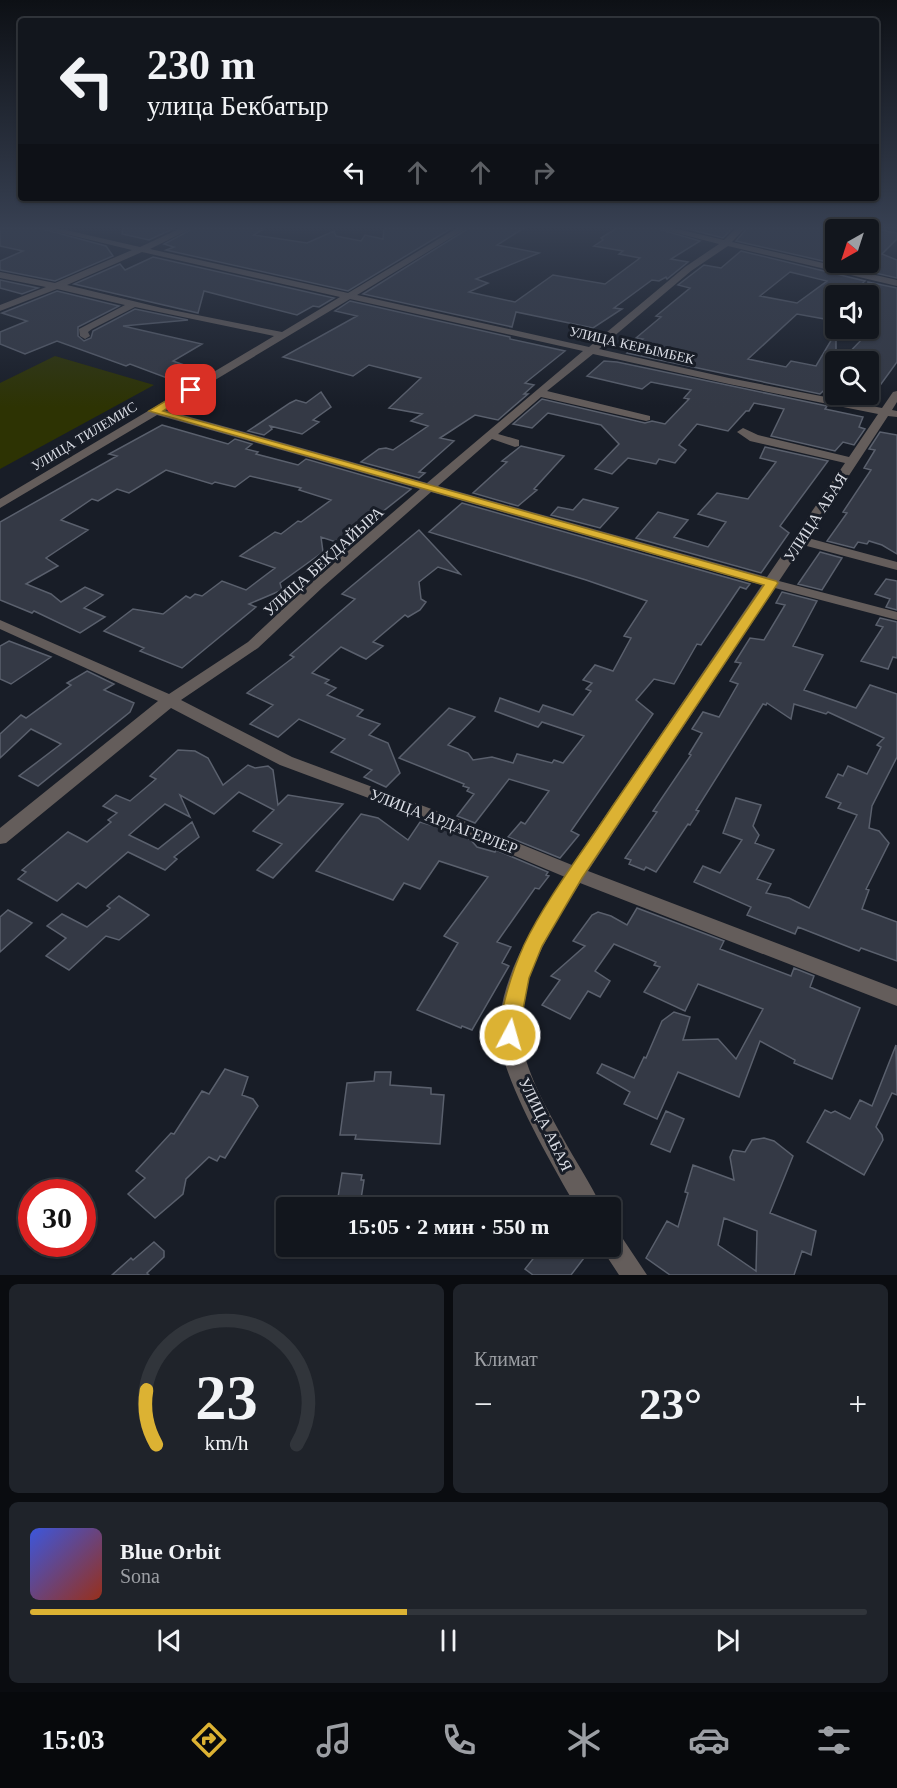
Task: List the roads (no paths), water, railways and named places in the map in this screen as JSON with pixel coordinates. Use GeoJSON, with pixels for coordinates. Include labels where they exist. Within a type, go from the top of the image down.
{"type":"FeatureCollection","features":[{"type":"Feature","properties":{"kind":"street"},"geometry":{"type":"LineString","coordinates":[[0,308],[54,288]]}},
{"type":"Feature","properties":{"kind":"street"},"geometry":{"type":"LineString","coordinates":[[57,288],[282,335]]}},
{"type":"Feature","properties":{"kind":"street","name":"УЛИЦА КЕРЫМБЕК"},"geometry":{"type":"LineString","coordinates":[[314,288],[591,348],[729,381],[891,413]]}},
{"type":"Feature","properties":{"kind":"street","name":"УЛИЦА ТИЛЕМИС"},"geometry":{"type":"LineString","coordinates":[[0,504],[362,288]]}},
{"type":"Feature","properties":{"kind":"street","name":"УЛИЦА БЕКДАЙЫРА"},"geometry":{"type":"LineString","coordinates":[[0,838],[169,701],[253,645],[318,584],[538,393],[666,288]]}},
{"type":"Feature","properties":{"kind":"street"},"geometry":{"type":"LineString","coordinates":[[85,336],[82,331],[88,327],[134,304]]}},
{"type":"Feature","properties":{"kind":"street"},"geometry":{"type":"LineString","coordinates":[[538,393],[646,418]]}},
{"type":"Feature","properties":{"kind":"street","name":"УЛИЦА АБАЯ"},"geometry":{"type":"LineString","coordinates":[[584,1197],[522,1076],[510,1035],[513,1007],[520,978],[534,945],[576,874],[852,461],[891,413],[897,394]]}},
{"type":"Feature","properties":{"kind":"street"},"geometry":{"type":"LineString","coordinates":[[154,411],[897,616]]}},
{"type":"Feature","properties":{"kind":"street"},"geometry":{"type":"LineString","coordinates":[[743,432],[754,438],[852,461]]}},
{"type":"Feature","properties":{"kind":"street"},"geometry":{"type":"LineString","coordinates":[[490,435],[515,443]]}},
{"type":"Feature","properties":{"kind":"street"},"geometry":{"type":"LineString","coordinates":[[800,540],[897,566]]}},
{"type":"Feature","properties":{"kind":"street","name":"УЛИЦА АРДАГЕРЛЕР"},"geometry":{"type":"LineString","coordinates":[[0,624],[147,688],[286,761],[455,824],[576,874],[897,998]]}},
{"type":"Feature","properties":{"kind":"street"},"geometry":{"type":"LineString","coordinates":[[621,1257],[634,1275]]}}]}
